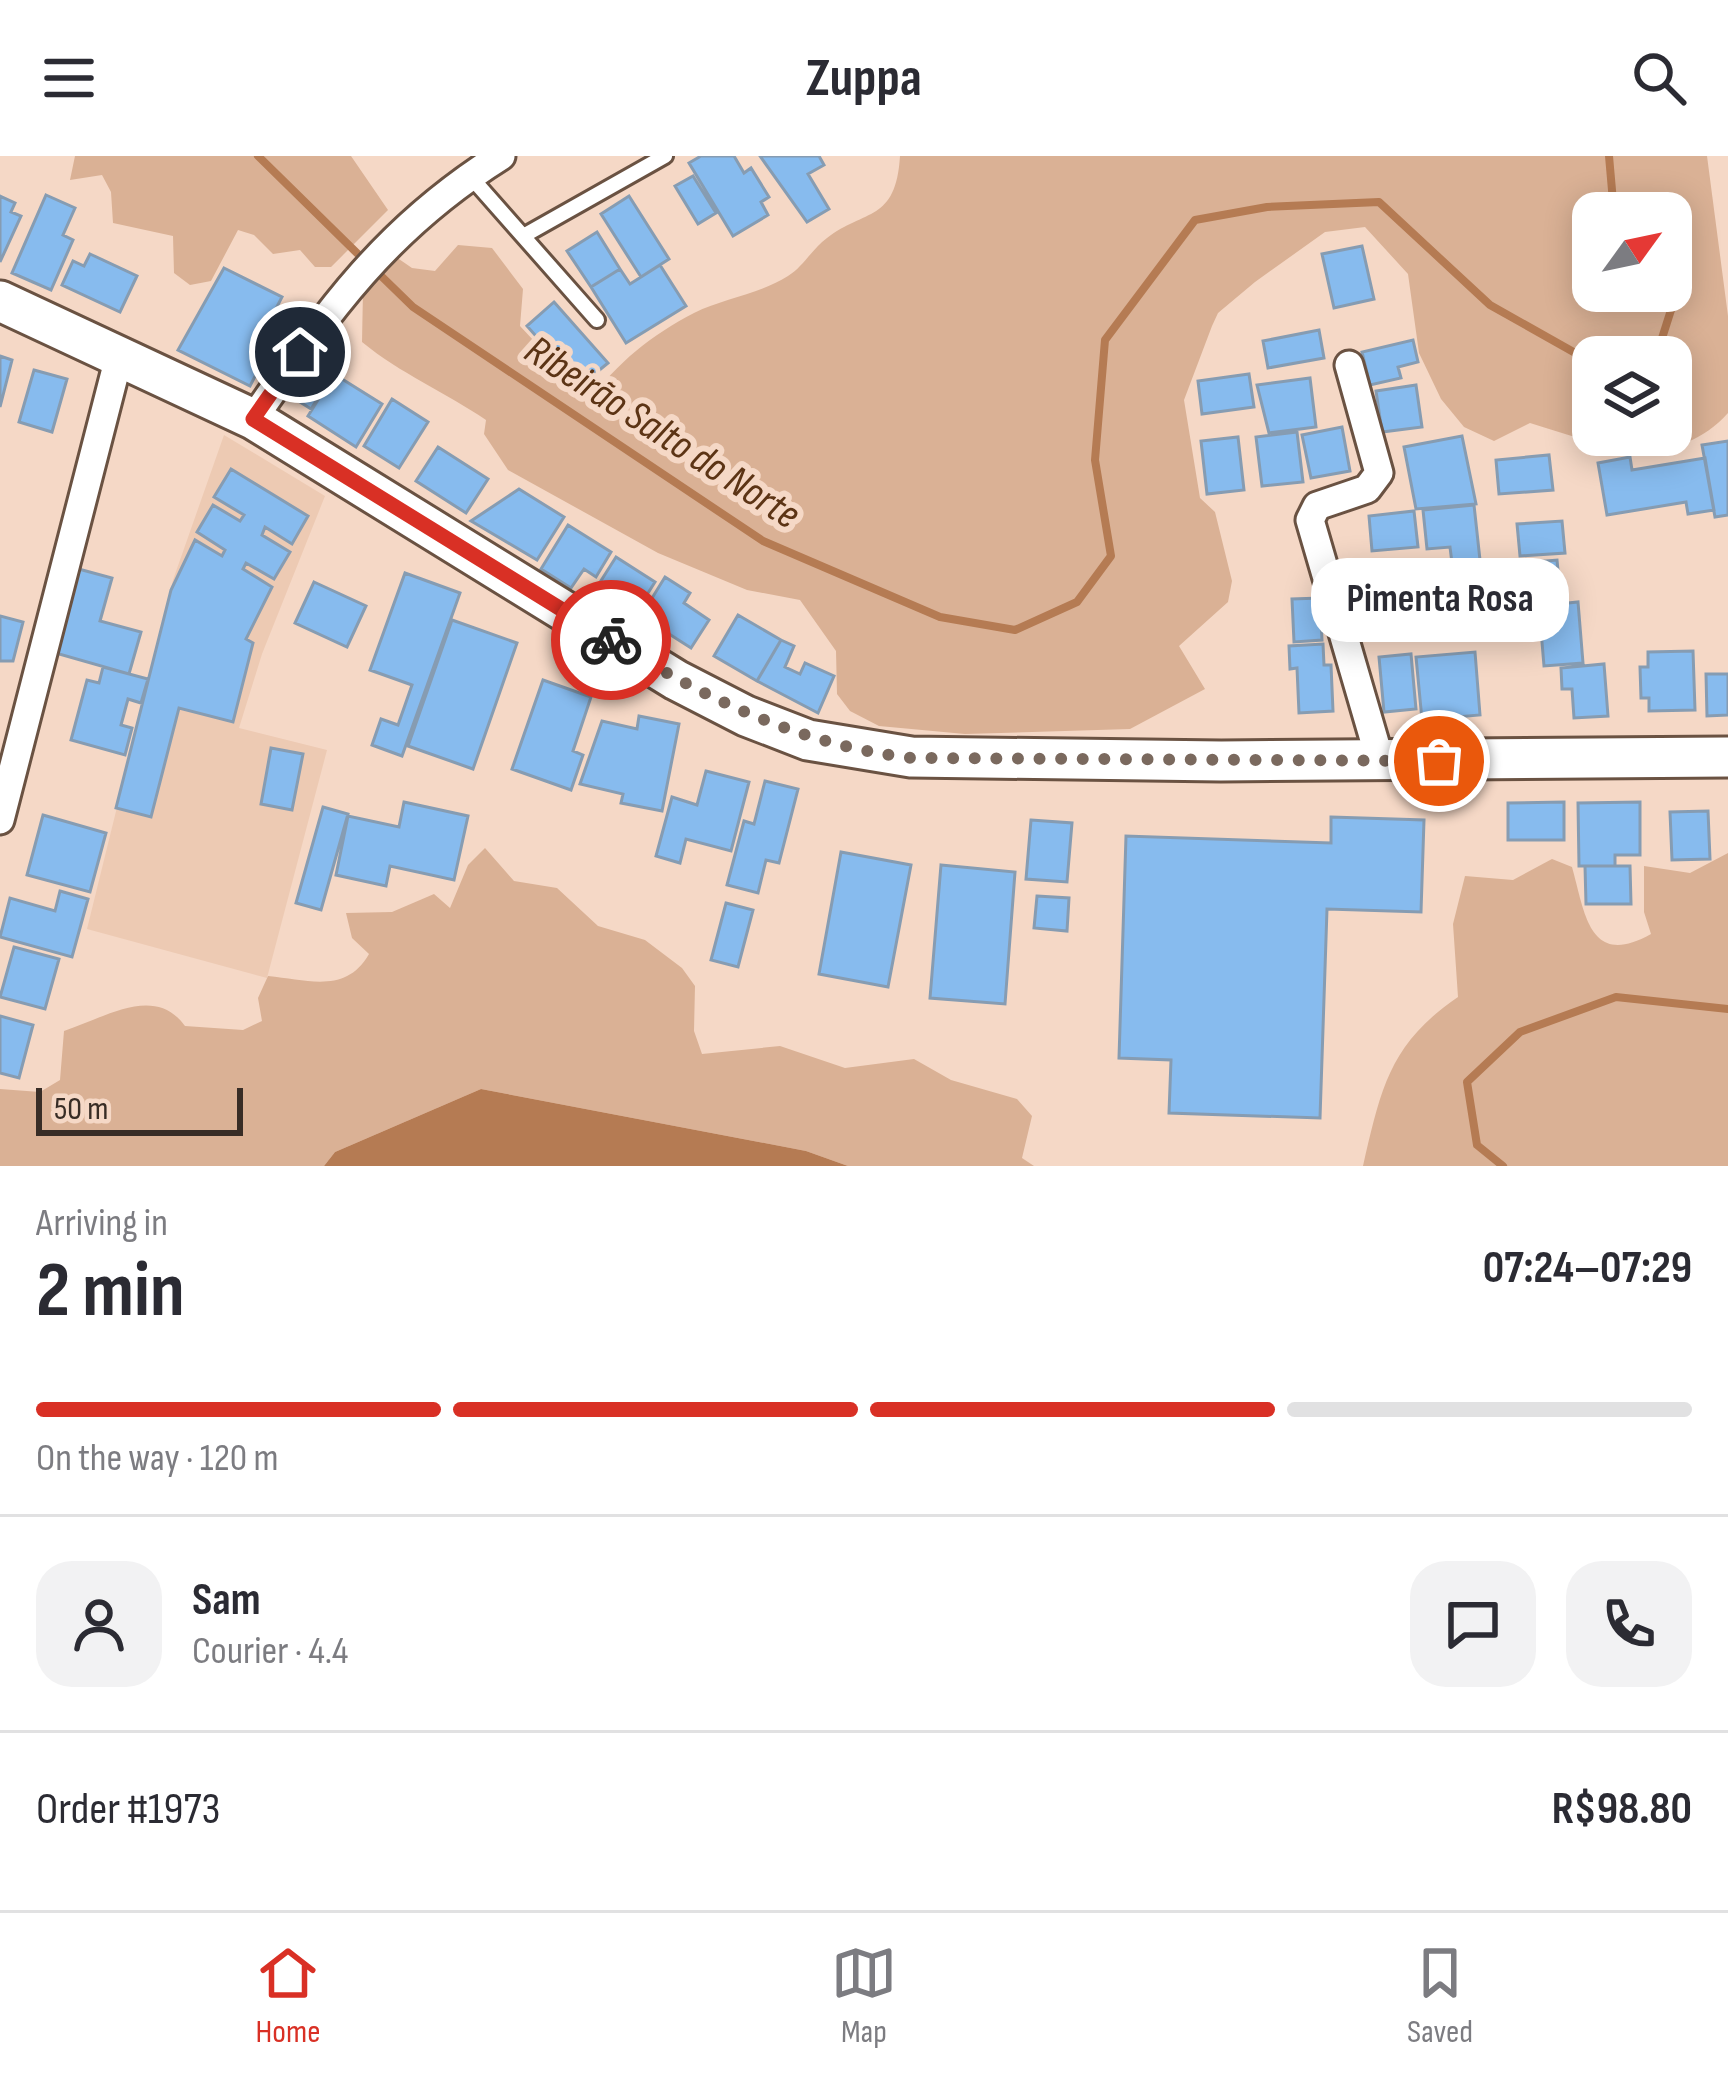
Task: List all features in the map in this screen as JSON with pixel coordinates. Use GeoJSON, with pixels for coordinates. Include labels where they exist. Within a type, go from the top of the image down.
{"type":"FeatureCollection","features":[{"type":"Feature","properties":{"kind":"main road"},"geometry":{"type":"LineString","coordinates":[[0,301],[120,352],[253,419],[676,680],[746,716],[808,740],[911,758],[1728,757]]}},
{"type":"Feature","properties":{"kind":"street"},"geometry":{"type":"LineString","coordinates":[[253,419],[347,286],[386,244],[502,156]]}},
{"type":"Feature","properties":{"kind":"street"},"geometry":{"type":"LineString","coordinates":[[0,820],[120,352]]}},
{"type":"Feature","properties":{"kind":"street"},"geometry":{"type":"LineString","coordinates":[[1349,365],[1378,473],[1367,489],[1317,506],[1310,520],[1380,760]]}},
{"type":"Feature","properties":{"kind":"lane"},"geometry":{"type":"LineString","coordinates":[[525,235],[665,156]]}},
{"type":"Feature","properties":{"kind":"lane"},"geometry":{"type":"LineString","coordinates":[[470,176],[596,320]]}},
{"type":"Feature","properties":{"kind":"shaded area"},"geometry":{"type":"Polygon","coordinates":[[[75,156],[351,156],[388,210],[331,267],[315,267],[300,250],[273,254],[254,235],[238,230],[211,281],[190,285],[174,273],[173,236],[113,223],[111,192],[102,175],[70,180],[75,156]]]}},
{"type":"Feature","properties":{"kind":"shaded area"},"geometry":{"type":"Polygon","coordinates":[[[900,156],[1707,156],[1728,316],[1728,413],[1692,439],[1692,336],[1572,336],[1572,436],[1530,423],[1494,441],[1464,427],[1441,399],[1419,353],[1408,274],[1365,227],[1325,232],[1218,313],[1184,400],[1200,498],[1215,512],[1232,581],[1228,602],[1179,646],[1205,689],[1130,729],[965,734],[879,726],[850,711],[837,694],[836,651],[800,600],[747,590],[658,553],[508,470],[484,434],[486,420],[362,342],[363,291],[396,257],[412,268],[435,271],[458,245],[492,248],[523,289],[520,326],[590,401],[623,362],[664,330],[694,313],[777,282],[827,238],[876,211],[892,193],[900,156]]]}},
{"type":"Feature","properties":{"kind":"shaded area"},"geometry":{"type":"Polygon","coordinates":[[[224,435],[325,496],[262,654],[239,728],[327,750],[267,978],[87,929],[173,580],[224,435]]]}},
{"type":"Feature","properties":{"kind":"shaded area"},"geometry":{"type":"Polygon","coordinates":[[[485,848],[514,881],[557,888],[598,926],[645,940],[682,968],[695,986],[694,1031],[702,1054],[780,1046],[845,1068],[914,1059],[951,1080],[1017,1099],[1032,1116],[1022,1158],[1034,1166],[848,1166],[806,1151],[481,1089],[335,1152],[324,1166],[0,1166],[0,1089],[40,1092],[60,1080],[64,1031],[145,1005],[173,1014],[185,1026],[243,1030],[262,1021],[258,998],[268,976],[338,980],[360,967],[369,954],[352,938],[346,913],[392,912],[434,894],[450,908],[468,865],[485,848]]]}},
{"type":"Feature","properties":{"kind":"shaded area"},"geometry":{"type":"Polygon","coordinates":[[[1728,853],[1728,1166],[1363,1166],[1391,1070],[1417,1032],[1458,997],[1453,924],[1465,876],[1513,880],[1552,859],[1572,867],[1593,931],[1614,945],[1651,934],[1644,912],[1644,866],[1690,873],[1728,853]]]}},
{"type":"Feature","properties":{"kind":"shaded area"},"geometry":{"type":"Polygon","coordinates":[[[481,1089],[806,1151],[848,1166],[324,1166],[335,1152],[481,1089]]]}},
{"type":"Feature","properties":{"kind":"building"},"geometry":{"type":"Polygon","coordinates":[[[701,156],[734,156],[744,173],[751,168],[769,197],[761,202],[768,215],[733,236],[689,163],[701,156]]]}},
{"type":"Feature","properties":{"kind":"building"},"geometry":{"type":"Polygon","coordinates":[[[760,156],[819,156],[824,165],[808,174],[829,209],[807,222],[760,156]]]}},
{"type":"Feature","properties":{"kind":"building"},"geometry":{"type":"Polygon","coordinates":[[[693,176],[716,213],[698,224],[675,186],[693,176]]]}},
{"type":"Feature","properties":{"kind":"building"},"geometry":{"type":"Polygon","coordinates":[[[46,195],[75,208],[63,235],[73,240],[51,290],[12,273],[46,195]]]}},
{"type":"Feature","properties":{"kind":"building"},"geometry":{"type":"Polygon","coordinates":[[[0,196],[15,203],[11,212],[21,216],[0,262],[0,196]]]}},
{"type":"Feature","properties":{"kind":"building"},"geometry":{"type":"Polygon","coordinates":[[[629,196],[669,259],[641,277],[601,214],[629,196]]]}},
{"type":"Feature","properties":{"kind":"building"},"geometry":{"type":"Polygon","coordinates":[[[597,232],[620,269],[591,287],[567,251],[597,232]]]}},
{"type":"Feature","properties":{"kind":"building"},"geometry":{"type":"Polygon","coordinates":[[[1362,246],[1374,299],[1334,308],[1322,254],[1362,246]]]}},
{"type":"Feature","properties":{"kind":"building"},"geometry":{"type":"Polygon","coordinates":[[[90,254],[137,276],[120,312],[62,285],[73,261],[84,266],[90,254]]]}},
{"type":"Feature","properties":{"kind":"building"},"geometry":{"type":"Polygon","coordinates":[[[660,265],[686,306],[626,343],[591,287],[620,269],[630,284],[660,265]]]}},
{"type":"Feature","properties":{"kind":"building"},"geometry":{"type":"Polygon","coordinates":[[[224,268],[282,297],[266,328],[277,334],[250,386],[178,350],[224,268]]]}},
{"type":"Feature","properties":{"kind":"building"},"geometry":{"type":"Polygon","coordinates":[[[554,302],[608,363],[580,386],[527,326],[554,302]]]}},
{"type":"Feature","properties":{"kind":"building"},"geometry":{"type":"Polygon","coordinates":[[[1319,330],[1324,358],[1268,368],[1263,341],[1319,330]]]}},
{"type":"Feature","properties":{"kind":"building"},"geometry":{"type":"Polygon","coordinates":[[[1413,340],[1418,362],[1398,367],[1401,378],[1370,385],[1362,352],[1413,340]]]}},
{"type":"Feature","properties":{"kind":"building"},"geometry":{"type":"Polygon","coordinates":[[[306,349],[337,368],[311,409],[281,390],[306,349]]]}},
{"type":"Feature","properties":{"kind":"building"},"geometry":{"type":"Polygon","coordinates":[[[0,356],[12,360],[0,407],[0,356]]]}},
{"type":"Feature","properties":{"kind":"building"},"geometry":{"type":"Polygon","coordinates":[[[34,370],[67,379],[52,432],[19,422],[34,370]]]}},
{"type":"Feature","properties":{"kind":"building"},"geometry":{"type":"Polygon","coordinates":[[[334,374],[382,404],[356,447],[308,416],[334,374]]]}},
{"type":"Feature","properties":{"kind":"building"},"geometry":{"type":"Polygon","coordinates":[[[1249,374],[1254,407],[1202,414],[1198,381],[1249,374]]]}},
{"type":"Feature","properties":{"kind":"building"},"geometry":{"type":"Polygon","coordinates":[[[1310,378],[1316,427],[1269,433],[1257,385],[1310,378]]]}},
{"type":"Feature","properties":{"kind":"building"},"geometry":{"type":"Polygon","coordinates":[[[1416,385],[1422,427],[1382,432],[1376,391],[1416,385]]]}},
{"type":"Feature","properties":{"kind":"building"},"geometry":{"type":"Polygon","coordinates":[[[392,399],[428,422],[399,468],[364,446],[392,399]]]}},
{"type":"Feature","properties":{"kind":"building"},"geometry":{"type":"Polygon","coordinates":[[[1342,427],[1350,471],[1311,478],[1302,435],[1342,427]]]}},
{"type":"Feature","properties":{"kind":"building"},"geometry":{"type":"Polygon","coordinates":[[[1297,432],[1303,482],[1262,486],[1256,437],[1297,432]]]}},
{"type":"Feature","properties":{"kind":"building"},"geometry":{"type":"Polygon","coordinates":[[[1462,436],[1476,504],[1416,509],[1404,447],[1462,436]]]}},
{"type":"Feature","properties":{"kind":"building"},"geometry":{"type":"Polygon","coordinates":[[[1238,437],[1244,490],[1207,494],[1201,441],[1238,437]]]}},
{"type":"Feature","properties":{"kind":"building"},"geometry":{"type":"Polygon","coordinates":[[[1728,441],[1728,515],[1715,517],[1702,445],[1728,441]]]}},
{"type":"Feature","properties":{"kind":"building"},"geometry":{"type":"Polygon","coordinates":[[[438,447],[488,479],[466,513],[416,481],[438,447]]]}},
{"type":"Feature","properties":{"kind":"building"},"geometry":{"type":"Polygon","coordinates":[[[1549,455],[1553,490],[1499,494],[1496,460],[1549,455]]]}},
{"type":"Feature","properties":{"kind":"building"},"geometry":{"type":"Polygon","coordinates":[[[1630,457],[1632,470],[1705,458],[1714,510],[1688,514],[1686,502],[1607,515],[1598,463],[1630,457]]]}},
{"type":"Feature","properties":{"kind":"building"},"geometry":{"type":"Polygon","coordinates":[[[231,469],[308,516],[292,544],[265,527],[262,535],[290,552],[274,579],[246,563],[243,569],[272,587],[246,639],[253,643],[233,722],[179,708],[151,817],[116,808],[171,590],[195,540],[222,556],[225,550],[197,532],[213,505],[240,521],[244,515],[214,497],[231,469]]]}},
{"type":"Feature","properties":{"kind":"building"},"geometry":{"type":"Polygon","coordinates":[[[519,489],[564,517],[537,560],[471,521],[519,489]]]}},
{"type":"Feature","properties":{"kind":"building"},"geometry":{"type":"Polygon","coordinates":[[[1474,505],[1480,560],[1452,563],[1450,547],[1427,549],[1423,510],[1474,505]]]}},
{"type":"Feature","properties":{"kind":"building"},"geometry":{"type":"Polygon","coordinates":[[[1414,511],[1418,547],[1372,551],[1369,516],[1414,511]]]}},
{"type":"Feature","properties":{"kind":"building"},"geometry":{"type":"Polygon","coordinates":[[[1562,521],[1565,553],[1520,556],[1517,524],[1562,521]]]}},
{"type":"Feature","properties":{"kind":"building"},"geometry":{"type":"Polygon","coordinates":[[[568,525],[611,552],[596,577],[584,569],[571,588],[541,569],[568,525]]]}},
{"type":"Feature","properties":{"kind":"building"},"geometry":{"type":"Polygon","coordinates":[[[616,557],[655,582],[636,612],[597,587],[616,557]]]}},
{"type":"Feature","properties":{"kind":"building"},"geometry":{"type":"Polygon","coordinates":[[[1557,560],[1560,592],[1551,592],[1552,601],[1521,604],[1520,589],[1511,590],[1509,564],[1557,560]]]}},
{"type":"Feature","properties":{"kind":"building"},"geometry":{"type":"Polygon","coordinates":[[[1468,562],[1471,588],[1423,592],[1424,605],[1370,610],[1366,571],[1468,562]]]}},
{"type":"Feature","properties":{"kind":"building"},"geometry":{"type":"Polygon","coordinates":[[[75,568],[112,578],[100,621],[141,632],[129,674],[52,652],[75,568]]]}},
{"type":"Feature","properties":{"kind":"building"},"geometry":{"type":"Polygon","coordinates":[[[405,573],[460,593],[402,756],[372,745],[381,719],[398,725],[412,685],[370,670],[405,573]]]}},
{"type":"Feature","properties":{"kind":"building"},"geometry":{"type":"Polygon","coordinates":[[[665,577],[690,593],[684,603],[709,620],[691,648],[641,616],[665,577]]]}},
{"type":"Feature","properties":{"kind":"building"},"geometry":{"type":"Polygon","coordinates":[[[314,582],[366,606],[347,647],[295,623],[314,582]]]}},
{"type":"Feature","properties":{"kind":"building"},"geometry":{"type":"Polygon","coordinates":[[[1320,598],[1322,640],[1294,642],[1292,599],[1320,598]]]}},
{"type":"Feature","properties":{"kind":"building"},"geometry":{"type":"Polygon","coordinates":[[[1578,602],[1583,663],[1544,666],[1539,606],[1578,602]]]}},
{"type":"Feature","properties":{"kind":"building"},"geometry":{"type":"Polygon","coordinates":[[[738,615],[781,640],[757,681],[714,656],[738,615]]]}},
{"type":"Feature","properties":{"kind":"building"},"geometry":{"type":"Polygon","coordinates":[[[0,616],[23,622],[13,661],[0,661],[0,616]]]}},
{"type":"Feature","properties":{"kind":"building"},"geometry":{"type":"Polygon","coordinates":[[[452,620],[517,643],[473,769],[408,746],[452,620]]]}},
{"type":"Feature","properties":{"kind":"building"},"geometry":{"type":"Polygon","coordinates":[[[781,640],[794,646],[785,667],[800,674],[805,663],[834,676],[818,713],[757,681],[781,640]]]}},
{"type":"Feature","properties":{"kind":"building"},"geometry":{"type":"Polygon","coordinates":[[[1323,644],[1324,665],[1331,665],[1333,711],[1299,713],[1297,668],[1290,669],[1289,646],[1323,644]]]}},
{"type":"Feature","properties":{"kind":"building"},"geometry":{"type":"Polygon","coordinates":[[[1693,651],[1695,710],[1649,711],[1649,698],[1641,698],[1640,667],[1648,667],[1648,652],[1693,651]]]}},
{"type":"Feature","properties":{"kind":"building"},"geometry":{"type":"Polygon","coordinates":[[[1475,652],[1480,715],[1422,720],[1416,657],[1475,652]]]}},
{"type":"Feature","properties":{"kind":"building"},"geometry":{"type":"Polygon","coordinates":[[[1411,654],[1416,709],[1384,712],[1379,657],[1411,654]]]}},
{"type":"Feature","properties":{"kind":"building"},"geometry":{"type":"Polygon","coordinates":[[[1604,664],[1608,716],[1574,718],[1572,689],[1562,689],[1561,668],[1604,664]]]}},
{"type":"Feature","properties":{"kind":"building"},"geometry":{"type":"Polygon","coordinates":[[[103,667],[148,679],[141,703],[128,699],[121,725],[132,728],[125,755],[71,740],[87,680],[99,683],[103,667]]]}},
{"type":"Feature","properties":{"kind":"building"},"geometry":{"type":"Polygon","coordinates":[[[1706,674],[1728,674],[1728,715],[1707,716],[1706,674]]]}},
{"type":"Feature","properties":{"kind":"building"},"geometry":{"type":"Polygon","coordinates":[[[543,680],[591,697],[573,751],[583,755],[571,790],[512,769],[543,680]]]}},
{"type":"Feature","properties":{"kind":"building"},"geometry":{"type":"Polygon","coordinates":[[[639,716],[679,724],[662,811],[621,803],[623,794],[580,784],[602,721],[637,729],[639,716]]]}},
{"type":"Feature","properties":{"kind":"building"},"geometry":{"type":"Polygon","coordinates":[[[271,748],[303,754],[292,810],[261,804],[271,748]]]}},
{"type":"Feature","properties":{"kind":"building"},"geometry":{"type":"Polygon","coordinates":[[[706,771],[749,782],[731,851],[686,839],[680,863],[656,856],[672,797],[697,805],[706,771]]]}},
{"type":"Feature","properties":{"kind":"building"},"geometry":{"type":"Polygon","coordinates":[[[765,781],[798,789],[779,863],[766,860],[758,893],[727,885],[744,821],[754,824],[765,781]]]}},
{"type":"Feature","properties":{"kind":"building"},"geometry":{"type":"Polygon","coordinates":[[[404,802],[468,816],[454,880],[390,866],[386,886],[336,875],[348,816],[399,827],[404,802]]]}},
{"type":"Feature","properties":{"kind":"building"},"geometry":{"type":"Polygon","coordinates":[[[1564,802],[1564,840],[1508,840],[1508,803],[1564,802]]]}},
{"type":"Feature","properties":{"kind":"building"},"geometry":{"type":"Polygon","coordinates":[[[1640,802],[1640,855],[1615,855],[1615,866],[1579,866],[1578,803],[1640,802]]]}},
{"type":"Feature","properties":{"kind":"building"},"geometry":{"type":"Polygon","coordinates":[[[323,807],[348,814],[321,910],[296,903],[323,807]]]}},
{"type":"Feature","properties":{"kind":"building"},"geometry":{"type":"Polygon","coordinates":[[[1708,811],[1710,859],[1672,860],[1670,812],[1708,811]]]}},
{"type":"Feature","properties":{"kind":"building"},"geometry":{"type":"Polygon","coordinates":[[[43,815],[106,833],[90,892],[27,875],[43,815]]]}},
{"type":"Feature","properties":{"kind":"building"},"geometry":{"type":"Polygon","coordinates":[[[1331,817],[1424,820],[1421,912],[1327,909],[1320,1118],[1169,1113],[1171,1060],[1119,1058],[1126,836],[1331,843],[1331,817]]]}},
{"type":"Feature","properties":{"kind":"building"},"geometry":{"type":"Polygon","coordinates":[[[1031,820],[1072,823],[1067,882],[1026,879],[1031,820]]]}},
{"type":"Feature","properties":{"kind":"building"},"geometry":{"type":"Polygon","coordinates":[[[841,852],[911,865],[888,987],[819,974],[841,852]]]}},
{"type":"Feature","properties":{"kind":"building"},"geometry":{"type":"Polygon","coordinates":[[[941,865],[1015,872],[1005,1004],[930,998],[941,865]]]}},
{"type":"Feature","properties":{"kind":"building"},"geometry":{"type":"Polygon","coordinates":[[[1585,866],[1630,866],[1631,904],[1586,904],[1585,866]]]}},
{"type":"Feature","properties":{"kind":"building"},"geometry":{"type":"Polygon","coordinates":[[[60,891],[88,899],[72,957],[0,937],[10,898],[55,911],[60,891]]]}},
{"type":"Feature","properties":{"kind":"building"},"geometry":{"type":"Polygon","coordinates":[[[1037,896],[1069,898],[1067,931],[1034,928],[1037,896]]]}},
{"type":"Feature","properties":{"kind":"building"},"geometry":{"type":"Polygon","coordinates":[[[726,903],[753,910],[738,967],[711,960],[726,903]]]}},
{"type":"Feature","properties":{"kind":"building"},"geometry":{"type":"Polygon","coordinates":[[[14,947],[59,959],[45,1009],[0,997],[14,947]]]}},
{"type":"Feature","properties":{"kind":"building"},"geometry":{"type":"Polygon","coordinates":[[[0,1016],[33,1025],[19,1078],[0,1073],[0,1016]]]}},
{"type":"Feature","properties":{"kind":"waterway","name":"Ribeirão Salto do Norte"},"geometry":{"type":"LineString","coordinates":[[258,156],[364,260]]}},
{"type":"Feature","properties":{"kind":"waterway","name":"Ribeirão Salto do Norte"},"geometry":{"type":"LineString","coordinates":[[1609,156],[1612,192]]}},
{"type":"Feature","properties":{"kind":"waterway","name":"Ribeirão Salto do Norte"},"geometry":{"type":"LineString","coordinates":[[375,270],[413,307],[763,541],[940,617],[1015,630],[1077,602],[1111,556],[1095,460],[1105,340],[1195,220],[1267,207],[1379,202],[1490,305],[1572,351]]}},
{"type":"Feature","properties":{"kind":"waterway","name":"Ribeirão Salto do Norte"},"geometry":{"type":"LineString","coordinates":[[1663,336],[1670,312]]}},
{"type":"Feature","properties":{"kind":"waterway","name":"Ribeirão Salto do Norte"},"geometry":{"type":"LineString","coordinates":[[1503,1166],[1477,1145],[1467,1082],[1520,1032],[1616,997],[1728,1009]]}},
{"type":"Feature","properties":{"kind":"way so far"},"geometry":{"type":"LineString","coordinates":[[611,640],[746,716],[848,750],[911,758],[1439,761]]}},
{"type":"Feature","properties":{"kind":"place","name":"Pimenta Rosa"},"geometry":{"type":"Point","coordinates":[1439,761]}},
{"type":"Feature","properties":{"kind":"route"},"geometry":{"type":"LineString","coordinates":[[300,352],[253,419],[611,640]]}}]}
